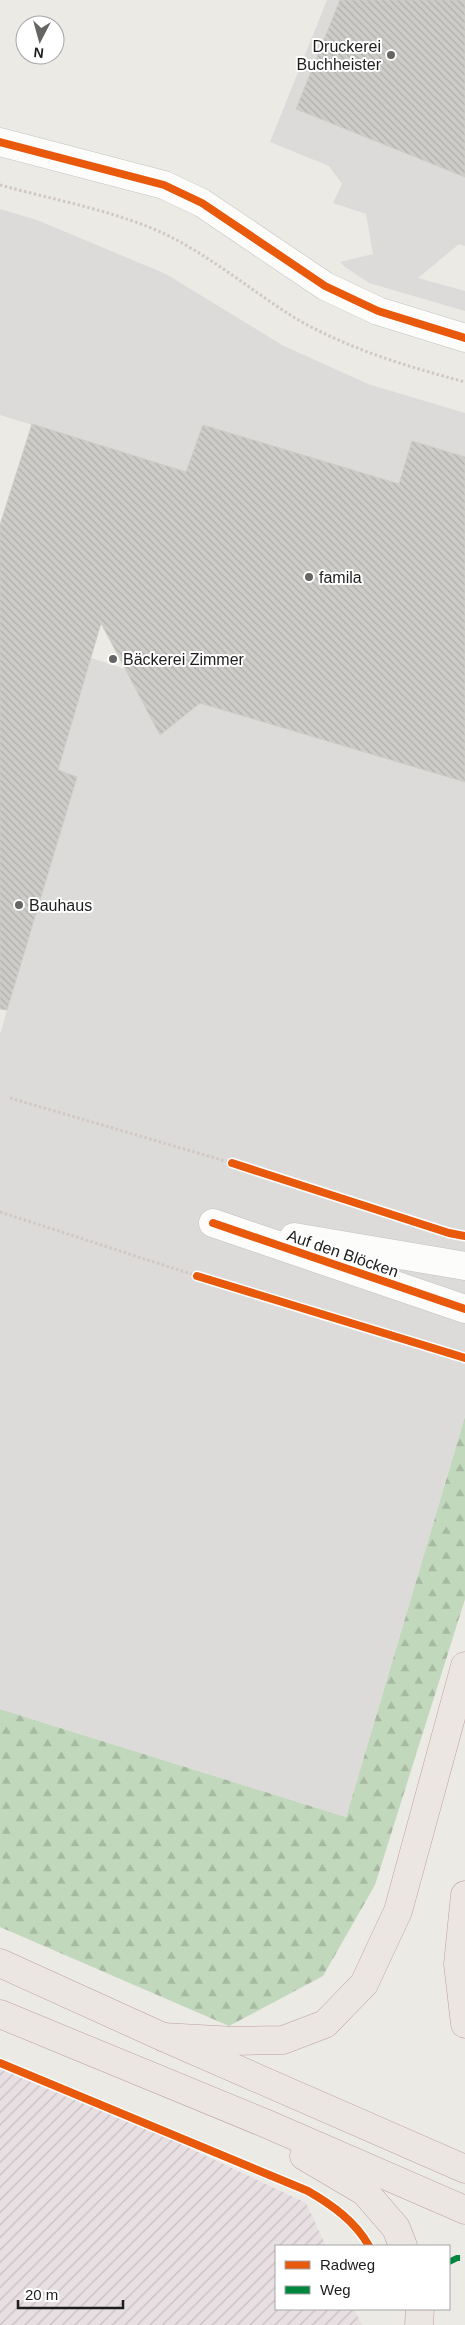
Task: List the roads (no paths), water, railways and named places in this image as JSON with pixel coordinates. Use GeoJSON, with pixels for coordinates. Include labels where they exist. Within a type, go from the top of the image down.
{"type":"FeatureCollection","features":[{"type":"Feature","properties":{"kind":"highway"},"geometry":{"type":"LineString","coordinates":[[163,2037],[235,2042],[283,2040],[325,2024],[364,1984],[398,1911],[465,1666]]}},
{"type":"Feature","properties":{"kind":"highway"},"geometry":{"type":"LineString","coordinates":[[465,1895],[458,1964],[465,2024]]}},
{"type":"Feature","properties":{"kind":"highway"},"geometry":{"type":"LineString","coordinates":[[0,1963],[163,2037],[465,2169]]}},
{"type":"Feature","properties":{"kind":"highway"},"geometry":{"type":"LineString","coordinates":[[0,2014],[267,2124],[465,2210]]}},
{"type":"Feature","properties":{"kind":"highway"},"geometry":{"type":"LineString","coordinates":[[267,2124],[290,2148],[365,2192],[396,2228],[403,2245]]}},
{"type":"Feature","properties":{"kind":"highway"},"geometry":{"type":"LineString","coordinates":[[419,2325],[420,2310]]}},
{"type":"Feature","properties":{"kind":"street"},"geometry":{"type":"LineString","coordinates":[[0,142],[164,186],[202,203],[325,286],[378,310],[465,338]]}},
{"type":"Feature","properties":{"kind":"street","name":"Auf den Blöcken"},"geometry":{"type":"LineString","coordinates":[[465,1266],[213,1223],[465,1309]]}},
{"type":"Feature","properties":{"kind":"place","name":"Druckerei Buchheister"},"geometry":{"type":"Point","coordinates":[391,55]}},
{"type":"Feature","properties":{"kind":"place","name":"famila"},"geometry":{"type":"Point","coordinates":[309,577]}},
{"type":"Feature","properties":{"kind":"place","name":"Bäckerei Zimmer"},"geometry":{"type":"Point","coordinates":[113,659]}},
{"type":"Feature","properties":{"kind":"place","name":"Bauhaus"},"geometry":{"type":"Point","coordinates":[19,905]}}]}
